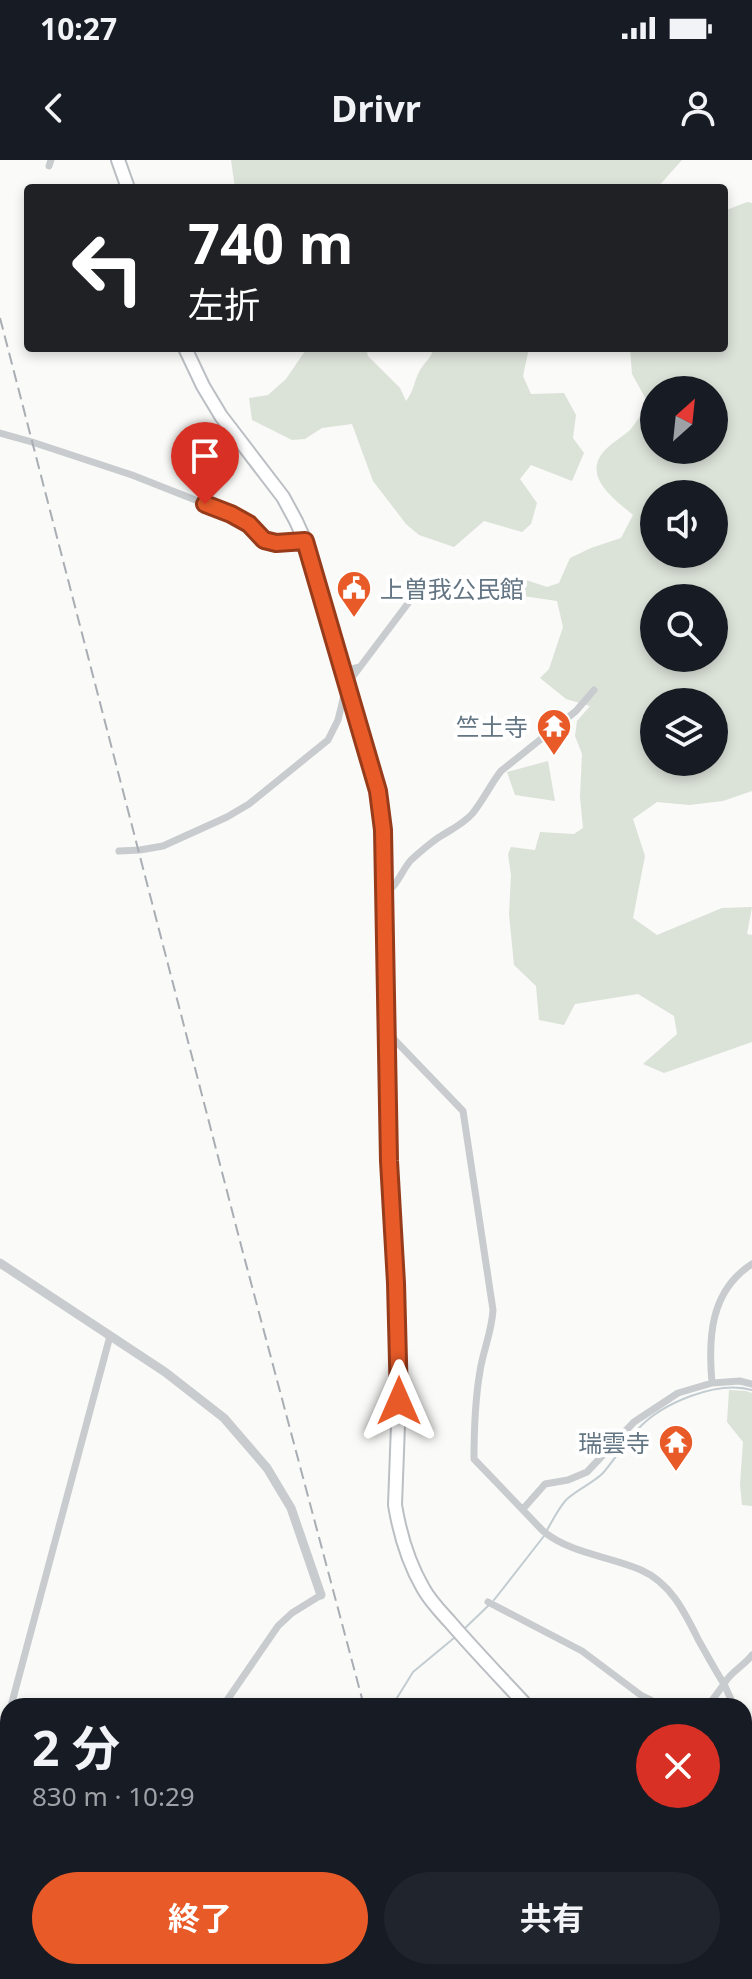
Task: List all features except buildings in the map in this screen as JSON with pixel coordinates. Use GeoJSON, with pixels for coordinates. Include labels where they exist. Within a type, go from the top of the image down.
{"type":"FeatureCollection","features":[{"type":"Feature","properties":{"kind":"main road"},"geometry":{"type":"LineString","coordinates":[[118,160],[127,184]]}},
{"type":"Feature","properties":{"kind":"main road"},"geometry":{"type":"LineString","coordinates":[[187,352],[221,416],[283,497],[305,541],[378,791],[383,830],[389,1161],[400,1371],[395,1505],[411,1565],[425,1592],[520,1698]]}},
{"type":"Feature","properties":{"kind":"street"},"geometry":{"type":"LineString","coordinates":[[0,433],[132,475],[231,514],[249,524],[264,540],[276,543],[305,541]]}},
{"type":"Feature","properties":{"kind":"street"},"geometry":{"type":"LineString","coordinates":[[119,851],[163,846],[227,817],[249,804],[328,740],[351,679],[412,598],[420,592],[450,582]]}},
{"type":"Feature","properties":{"kind":"street"},"geometry":{"type":"LineString","coordinates":[[343,672],[360,667]]}},
{"type":"Feature","properties":{"kind":"street"},"geometry":{"type":"LineString","coordinates":[[383,894],[392,890],[412,859],[473,813],[501,771],[576,711],[594,690]]}},
{"type":"Feature","properties":{"kind":"street"},"geometry":{"type":"LineString","coordinates":[[338,720],[358,722]]}},
{"type":"Feature","properties":{"kind":"street"},"geometry":{"type":"LineString","coordinates":[[386,1031],[463,1111],[493,1310],[480,1369],[474,1459],[547,1534],[586,1553],[643,1571],[660,1582],[686,1613],[730,1698]]}},
{"type":"Feature","properties":{"kind":"street"},"geometry":{"type":"LineString","coordinates":[[0,1263],[165,1372],[224,1418],[267,1468],[291,1508],[321,1595],[278,1626],[228,1698]]}},
{"type":"Feature","properties":{"kind":"street"},"geometry":{"type":"LineString","coordinates":[[712,1383],[709,1348],[718,1305],[733,1280],[752,1264]]}},
{"type":"Feature","properties":{"kind":"street"},"geometry":{"type":"LineString","coordinates":[[13,1698],[110,1336]]}},
{"type":"Feature","properties":{"kind":"street"},"geometry":{"type":"LineString","coordinates":[[523,1509],[545,1484],[587,1472],[634,1422],[674,1395],[712,1383],[740,1381],[752,1384]]}},
{"type":"Feature","properties":{"kind":"street"},"geometry":{"type":"LineString","coordinates":[[490,1604],[582,1651],[646,1698]]}},
{"type":"Feature","properties":{"kind":"street"},"geometry":{"type":"LineString","coordinates":[[713,1698],[727,1678],[752,1655]]}},
{"type":"Feature","properties":{"kind":"shaded area"},"geometry":{"type":"Polygon","coordinates":[[[231,160],[682,160],[661,184],[234,184],[231,160]]]}},
{"type":"Feature","properties":{"kind":"shaded area"},"geometry":{"type":"Polygon","coordinates":[[[752,203],[752,791],[723,801],[689,805],[657,802],[633,819],[645,856],[633,918],[657,935],[722,908],[752,907],[747,934],[752,935],[752,1042],[664,1073],[643,1064],[677,1034],[674,1016],[638,994],[575,1004],[564,1025],[539,1020],[536,986],[514,965],[509,914],[511,875],[508,854],[511,847],[535,850],[540,832],[574,834],[583,828],[580,797],[582,754],[575,736],[577,721],[590,706],[566,699],[540,678],[549,669],[563,627],[557,601],[516,595],[520,578],[547,587],[559,583],[570,558],[621,538],[633,515],[609,494],[598,478],[597,469],[605,450],[630,430],[640,415],[640,464],[728,464],[728,376],[640,376],[640,388],[632,374],[630,352],[728,352],[728,209],[752,203]]]}},
{"type":"Feature","properties":{"kind":"shaded area"},"geometry":{"type":"Polygon","coordinates":[[[304,352],[367,352],[400,388],[406,401],[432,352],[528,352],[523,376],[531,394],[564,393],[576,415],[573,438],[584,453],[572,481],[531,465],[520,479],[537,503],[531,524],[522,532],[484,521],[454,547],[419,535],[406,524],[373,481],[352,424],[322,428],[305,439],[292,440],[252,420],[249,398],[268,395],[286,379],[304,352]]]}},
{"type":"Feature","properties":{"kind":"shaded area"},"geometry":{"type":"Polygon","coordinates":[[[548,761],[555,801],[515,795],[507,772],[548,761]]]}},
{"type":"Feature","properties":{"kind":"shaded area"},"geometry":{"type":"Polygon","coordinates":[[[729,1390],[752,1393],[752,1506],[742,1505],[743,1442],[727,1422],[729,1390]]]}},
{"type":"Feature","properties":{"kind":"waterway"},"geometry":{"type":"LineString","coordinates":[[547,1530],[567,1499],[603,1473],[648,1419],[675,1403],[707,1391],[723,1388],[752,1390]]}},
{"type":"Feature","properties":{"kind":"waterway"},"geometry":{"type":"LineString","coordinates":[[494,1600],[544,1536]]}},
{"type":"Feature","properties":{"kind":"waterway"},"geometry":{"type":"LineString","coordinates":[[462,1631],[489,1605]]}},
{"type":"Feature","properties":{"kind":"waterway"},"geometry":{"type":"LineString","coordinates":[[397,1698],[413,1672],[454,1638]]}},
{"type":"Feature","properties":{"kind":"railway"},"geometry":{"type":"LineString","coordinates":[[0,318],[362,1698]]}},
{"type":"Feature","properties":{"kind":"place","name":"上曽我公民館"},"geometry":{"type":"Point","coordinates":[354,619]}},
{"type":"Feature","properties":{"kind":"place","name":"竺土寺"},"geometry":{"type":"Point","coordinates":[554,757]}},
{"type":"Feature","properties":{"kind":"place","name":"瑞雲寺"},"geometry":{"type":"Point","coordinates":[676,1473]}},
{"type":"Feature","properties":{"kind":"route"},"geometry":{"type":"LineString","coordinates":[[205,504],[249,524],[264,540],[276,543],[305,541],[378,791],[383,830],[389,1161],[399,1401]]}}]}
